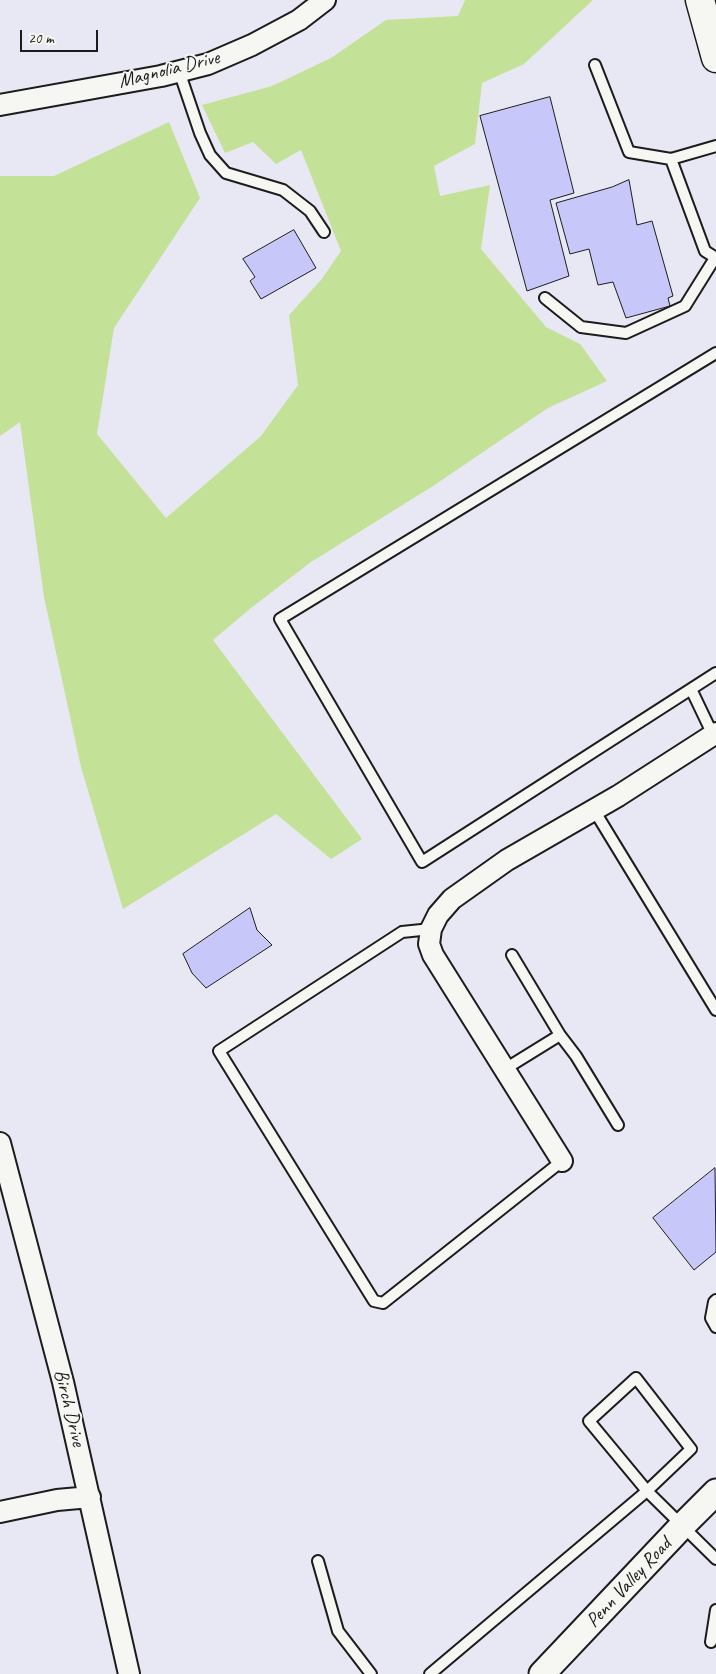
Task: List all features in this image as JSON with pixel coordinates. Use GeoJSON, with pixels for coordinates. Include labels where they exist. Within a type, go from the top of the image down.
{"type":"FeatureCollection","features":[{"type":"Feature","properties":{"kind":"main road"},"geometry":{"type":"LineString","coordinates":[[700,0],[716,58]]}},
{"type":"Feature","properties":{"kind":"street","name":"Magnolia Drive"},"geometry":{"type":"LineString","coordinates":[[0,106],[161,76],[208,64],[252,45],[298,20],[325,0]]}},
{"type":"Feature","properties":{"kind":"street"},"geometry":{"type":"LineString","coordinates":[[562,1161],[433,955],[429,944],[431,929],[438,915],[452,899],[507,860],[594,810],[714,734]]}},
{"type":"Feature","properties":{"kind":"street","name":"Birch Drive"},"geometry":{"type":"LineString","coordinates":[[0,1143],[8,1208],[63,1382],[129,1674]]}},
{"type":"Feature","properties":{"kind":"street","name":"Penn Valley Road"},"geometry":{"type":"LineString","coordinates":[[542,1674],[716,1492]]}},
{"type":"Feature","properties":{"kind":"street"},"geometry":{"type":"LineString","coordinates":[[0,1512],[57,1500],[90,1497]]}},
{"type":"Feature","properties":{"kind":"lane"},"geometry":{"type":"LineString","coordinates":[[595,65],[629,152],[671,159],[716,146]]}},
{"type":"Feature","properties":{"kind":"lane"},"geometry":{"type":"LineString","coordinates":[[179,71],[203,140],[210,155],[226,173],[283,190],[310,211],[324,232]]}},
{"type":"Feature","properties":{"kind":"lane"},"geometry":{"type":"LineString","coordinates":[[546,298],[581,327],[626,333],[685,306],[715,258],[704,251],[671,159]]}},
{"type":"Feature","properties":{"kind":"lane"},"geometry":{"type":"LineString","coordinates":[[716,353],[280,619],[422,862],[716,673]]}},
{"type":"Feature","properties":{"kind":"lane"},"geometry":{"type":"LineString","coordinates":[[691,689],[714,734]]}},
{"type":"Feature","properties":{"kind":"lane"},"geometry":{"type":"LineString","coordinates":[[594,810],[716,1010]]}},
{"type":"Feature","properties":{"kind":"lane"},"geometry":{"type":"LineString","coordinates":[[431,929],[402,932],[219,1052],[374,1302],[383,1304],[562,1161]]}},
{"type":"Feature","properties":{"kind":"lane"},"geometry":{"type":"LineString","coordinates":[[512,956],[618,1125]]}},
{"type":"Feature","properties":{"kind":"lane"},"geometry":{"type":"LineString","coordinates":[[505,1070],[560,1035]]}},
{"type":"Feature","properties":{"kind":"lane"},"geometry":{"type":"LineString","coordinates":[[716,1300],[711,1318],[716,1327]]}},
{"type":"Feature","properties":{"kind":"lane"},"geometry":{"type":"LineString","coordinates":[[430,1674],[647,1491],[691,1449],[636,1378],[589,1421],[647,1491],[716,1559]]}},
{"type":"Feature","properties":{"kind":"lane"},"geometry":{"type":"LineString","coordinates":[[318,1561],[338,1631],[371,1674]]}},
{"type":"Feature","properties":{"kind":"lane"},"geometry":{"type":"LineString","coordinates":[[711,1642],[716,1610]]}},
{"type":"Feature","properties":{"kind":"green space"},"geometry":{"type":"Polygon","coordinates":[[[465,0],[593,0],[524,64],[482,83],[475,144],[434,166],[440,196],[490,185],[481,249],[546,327],[580,344],[607,381],[548,408],[433,486],[311,562],[213,640],[362,839],[331,859],[276,814],[123,909],[81,767],[44,597],[20,422],[0,436],[0,176],[54,176],[169,122],[200,198],[114,328],[97,434],[166,518],[261,436],[298,385],[289,315],[321,280],[341,251],[301,150],[276,164],[253,142],[225,153],[202,105],[272,86],[331,58],[386,20],[458,16],[465,0]]]}},
{"type":"Feature","properties":{"kind":"building"},"geometry":{"type":"Polygon","coordinates":[[[550,97],[574,193],[550,200],[569,276],[527,291],[480,116],[550,97]]]}},
{"type":"Feature","properties":{"kind":"building"},"geometry":{"type":"Polygon","coordinates":[[[629,180],[637,225],[652,221],[673,296],[668,298],[670,306],[626,318],[613,282],[598,285],[589,249],[570,254],[556,203],[612,187],[629,180]]]}},
{"type":"Feature","properties":{"kind":"building"},"geometry":{"type":"Polygon","coordinates":[[[294,230],[316,268],[261,299],[250,281],[255,277],[243,259],[294,230]]]}},
{"type":"Feature","properties":{"kind":"building"},"geometry":{"type":"Polygon","coordinates":[[[250,908],[257,930],[272,945],[206,988],[192,973],[183,954],[250,908]]]}},
{"type":"Feature","properties":{"kind":"building"},"geometry":{"type":"Polygon","coordinates":[[[715,1168],[716,1252],[694,1270],[653,1218],[715,1168]]]}}]}
